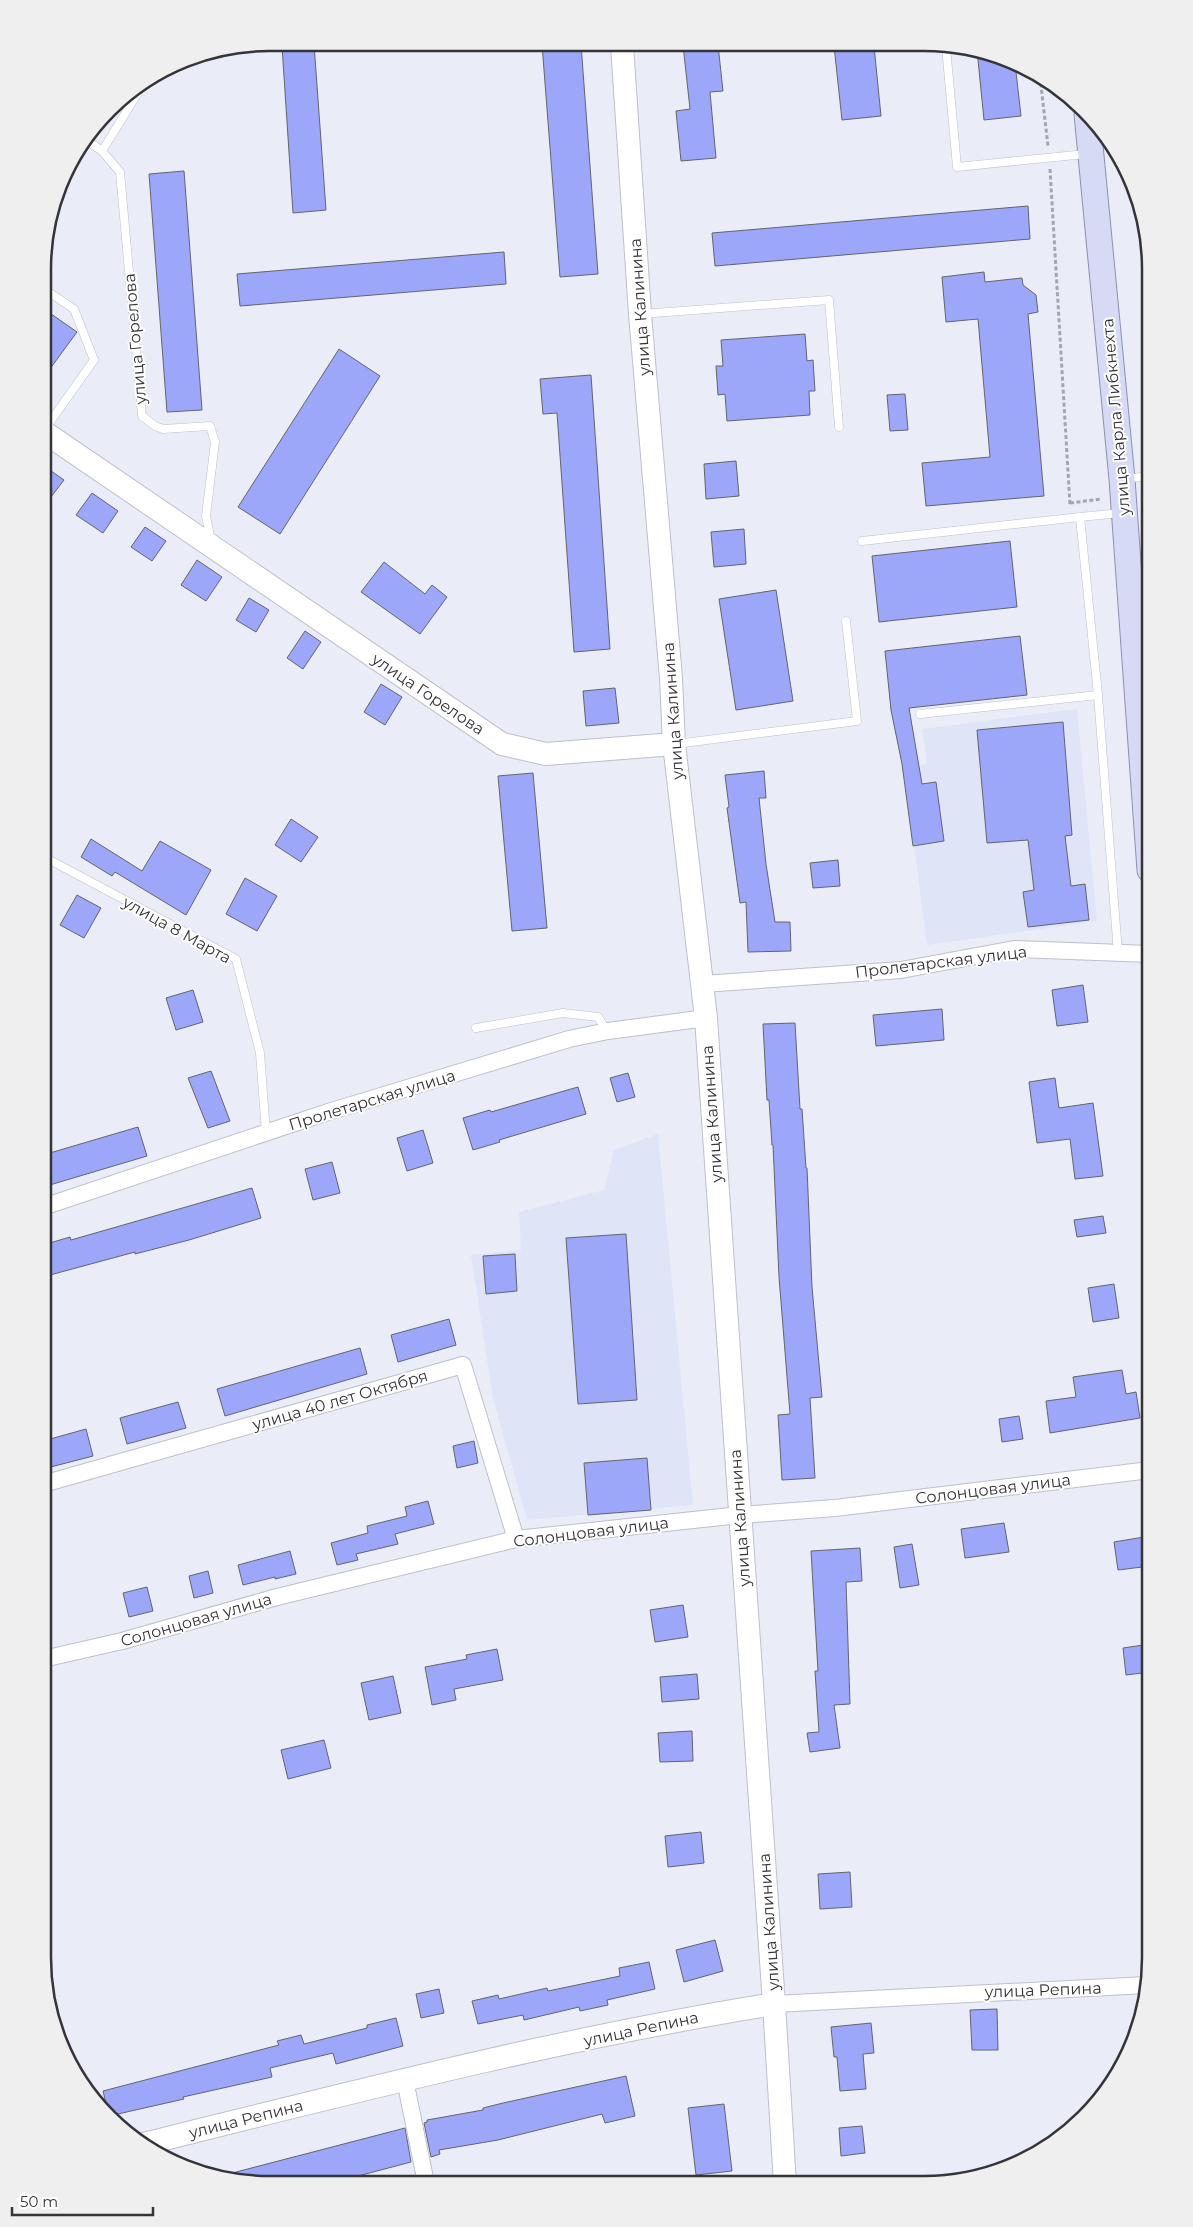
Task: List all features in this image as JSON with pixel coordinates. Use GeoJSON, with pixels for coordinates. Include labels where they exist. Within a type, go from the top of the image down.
{"type":"FeatureCollection","features":[{"type":"Feature","properties":{"kind":"main road","name":"улица Карла Либкнехта"},"geometry":{"type":"LineString","coordinates":[[1088,126],[1125,513],[1142,756]]}},
{"type":"Feature","properties":{"kind":"street","name":"улица Калинина"},"geometry":{"type":"LineString","coordinates":[[622,51],[640,314],[672,678],[674,744],[706,1018],[785,2176]]}},
{"type":"Feature","properties":{"kind":"street","name":"улица Горелова"},"geometry":{"type":"LineString","coordinates":[[51,437],[212,545],[468,723],[502,744],[546,754],[674,744]]}},
{"type":"Feature","properties":{"kind":"street","name":"Пролетарская улица"},"geometry":{"type":"LineString","coordinates":[[703,984],[900,970],[1014,949],[1142,954]]}},
{"type":"Feature","properties":{"kind":"street","name":"Пролетарская улица"},"geometry":{"type":"LineString","coordinates":[[51,1205],[266,1133],[569,1039],[608,1031],[706,1018]]}},
{"type":"Feature","properties":{"kind":"street","name":"улица 40 лет Октября"},"geometry":{"type":"LineString","coordinates":[[51,1482],[463,1365],[516,1539]]}},
{"type":"Feature","properties":{"kind":"street","name":"Солонцовая улица"},"geometry":{"type":"LineString","coordinates":[[51,1657],[122,1641],[277,1597],[516,1539],[740,1515],[845,1506],[1142,1471]]}},
{"type":"Feature","properties":{"kind":"street","name":"улица Репина"},"geometry":{"type":"LineString","coordinates":[[152,2142],[405,2080],[604,2036],[774,2004],[1140,1985]]}},
{"type":"Feature","properties":{"kind":"street"},"geometry":{"type":"LineString","coordinates":[[405,2080],[425,2176]]}},
{"type":"Feature","properties":{"kind":"lane"},"geometry":{"type":"LineString","coordinates":[[947,53],[957,167],[1091,153]]}},
{"type":"Feature","properties":{"kind":"lane"},"geometry":{"type":"LineString","coordinates":[[91,143],[102,151],[135,97]]}},
{"type":"Feature","properties":{"kind":"lane","name":"улица Горелова"},"geometry":{"type":"LineString","coordinates":[[102,151],[120,172],[142,416],[163,430],[210,426],[215,442],[206,516],[212,545]]}},
{"type":"Feature","properties":{"kind":"lane"},"geometry":{"type":"LineString","coordinates":[[51,294],[74,309],[94,360],[51,422]]}},
{"type":"Feature","properties":{"kind":"lane"},"geometry":{"type":"LineString","coordinates":[[640,314],[829,300],[839,427]]}},
{"type":"Feature","properties":{"kind":"lane"},"geometry":{"type":"LineString","coordinates":[[1122,480],[1142,477]]}},
{"type":"Feature","properties":{"kind":"lane"},"geometry":{"type":"LineString","coordinates":[[862,541],[1125,513]]}},
{"type":"Feature","properties":{"kind":"lane"},"geometry":{"type":"LineString","coordinates":[[1080,517],[1098,695],[1118,953]]}},
{"type":"Feature","properties":{"kind":"lane"},"geometry":{"type":"LineString","coordinates":[[674,744],[857,720],[846,621]]}},
{"type":"Feature","properties":{"kind":"lane"},"geometry":{"type":"LineString","coordinates":[[920,714],[1098,695]]}},
{"type":"Feature","properties":{"kind":"lane","name":"улица 8 Марта"},"geometry":{"type":"LineString","coordinates":[[51,861],[236,959],[260,1053],[266,1133]]}},
{"type":"Feature","properties":{"kind":"lane"},"geometry":{"type":"LineString","coordinates":[[476,1028],[563,1013],[598,1017],[608,1031]]}},
{"type":"Feature","properties":{"kind":"path"},"geometry":{"type":"LineString","coordinates":[[1041,85],[1049,157],[1071,518]]}},
{"type":"Feature","properties":{"kind":"shaded area"},"geometry":{"type":"Polygon","coordinates":[[[1077,709],[1097,921],[927,945],[904,769],[927,764],[922,729],[1077,709]]]}},
{"type":"Feature","properties":{"kind":"shaded area"},"geometry":{"type":"Polygon","coordinates":[[[658,1134],[693,1505],[527,1520],[493,1398],[471,1255],[521,1250],[519,1212],[604,1190],[614,1150],[658,1134]]]}},
{"type":"Feature","properties":{"kind":"building"},"geometry":{"type":"Polygon","coordinates":[[[282,51],[315,51],[326,210],[293,213],[282,51]]]}},
{"type":"Feature","properties":{"kind":"building"},"geometry":{"type":"Polygon","coordinates":[[[543,51],[582,51],[598,274],[560,277],[543,51]]]}},
{"type":"Feature","properties":{"kind":"building"},"geometry":{"type":"Polygon","coordinates":[[[684,51],[719,51],[723,91],[710,92],[716,158],[681,161],[676,111],[690,109],[684,51]]]}},
{"type":"Feature","properties":{"kind":"building"},"geometry":{"type":"Polygon","coordinates":[[[835,51],[874,51],[881,116],[842,120],[835,51]]]}},
{"type":"Feature","properties":{"kind":"building"},"geometry":{"type":"Polygon","coordinates":[[[978,58],[1016,72],[1021,116],[984,120],[978,58]]]}},
{"type":"Feature","properties":{"kind":"building"},"geometry":{"type":"Polygon","coordinates":[[[184,171],[202,410],[167,412],[149,174],[184,171]]]}},
{"type":"Feature","properties":{"kind":"building"},"geometry":{"type":"Polygon","coordinates":[[[1028,206],[1030,239],[715,266],[712,233],[1028,206]]]}},
{"type":"Feature","properties":{"kind":"building"},"geometry":{"type":"Polygon","coordinates":[[[504,252],[506,284],[240,306],[237,274],[504,252]]]}},
{"type":"Feature","properties":{"kind":"building"},"geometry":{"type":"Polygon","coordinates":[[[984,272],[985,282],[1022,278],[1023,285],[1036,295],[1038,312],[1028,314],[1044,496],[926,506],[922,463],[990,457],[978,319],[946,322],[942,277],[984,272]]]}},
{"type":"Feature","properties":{"kind":"building"},"geometry":{"type":"Polygon","coordinates":[[[51,314],[77,332],[51,367],[51,314]]]}},
{"type":"Feature","properties":{"kind":"building"},"geometry":{"type":"Polygon","coordinates":[[[805,334],[807,361],[813,360],[815,391],[809,391],[810,415],[727,421],[725,394],[718,395],[716,366],[723,366],[721,340],[805,334]]]}},
{"type":"Feature","properties":{"kind":"building"},"geometry":{"type":"Polygon","coordinates":[[[339,349],[380,376],[280,534],[238,507],[339,349]]]}},
{"type":"Feature","properties":{"kind":"building"},"geometry":{"type":"Polygon","coordinates":[[[591,375],[610,649],[574,652],[557,413],[543,414],[540,379],[591,375]]]}},
{"type":"Feature","properties":{"kind":"building"},"geometry":{"type":"Polygon","coordinates":[[[905,394],[908,430],[890,431],[887,395],[905,394]]]}},
{"type":"Feature","properties":{"kind":"building"},"geometry":{"type":"Polygon","coordinates":[[[736,461],[739,496],[706,499],[704,464],[736,461]]]}},
{"type":"Feature","properties":{"kind":"building"},"geometry":{"type":"Polygon","coordinates":[[[51,471],[64,480],[51,497],[51,471]]]}},
{"type":"Feature","properties":{"kind":"building"},"geometry":{"type":"Polygon","coordinates":[[[92,493],[118,511],[103,533],[76,515],[92,493]]]}},
{"type":"Feature","properties":{"kind":"building"},"geometry":{"type":"Polygon","coordinates":[[[145,527],[166,541],[152,561],[131,547],[145,527]]]}},
{"type":"Feature","properties":{"kind":"building"},"geometry":{"type":"Polygon","coordinates":[[[744,529],[746,564],[714,567],[711,532],[744,529]]]}},
{"type":"Feature","properties":{"kind":"building"},"geometry":{"type":"Polygon","coordinates":[[[1010,541],[1017,607],[879,622],[872,556],[1010,541]]]}},
{"type":"Feature","properties":{"kind":"building"},"geometry":{"type":"Polygon","coordinates":[[[197,560],[222,577],[206,601],[181,585],[197,560]]]}},
{"type":"Feature","properties":{"kind":"building"},"geometry":{"type":"Polygon","coordinates":[[[384,562],[425,594],[432,585],[447,597],[420,634],[361,592],[384,562]]]}},
{"type":"Feature","properties":{"kind":"building"},"geometry":{"type":"Polygon","coordinates":[[[776,590],[793,701],[736,710],[719,599],[776,590]]]}},
{"type":"Feature","properties":{"kind":"building"},"geometry":{"type":"Polygon","coordinates":[[[249,598],[269,610],[256,632],[236,620],[249,598]]]}},
{"type":"Feature","properties":{"kind":"building"},"geometry":{"type":"Polygon","coordinates":[[[305,631],[321,642],[303,669],[287,658],[305,631]]]}},
{"type":"Feature","properties":{"kind":"building"},"geometry":{"type":"Polygon","coordinates":[[[1020,636],[1027,695],[909,708],[922,784],[936,782],[944,841],[913,846],[902,764],[891,710],[885,651],[1020,636]]]}},
{"type":"Feature","properties":{"kind":"building"},"geometry":{"type":"Polygon","coordinates":[[[381,684],[402,697],[385,725],[364,712],[381,684]]]}},
{"type":"Feature","properties":{"kind":"building"},"geometry":{"type":"Polygon","coordinates":[[[615,688],[619,723],[586,726],[583,691],[615,688]]]}},
{"type":"Feature","properties":{"kind":"building"},"geometry":{"type":"Polygon","coordinates":[[[1063,722],[1072,835],[1065,836],[1071,886],[1085,884],[1089,920],[1028,927],[1023,892],[1034,890],[1028,840],[987,843],[977,730],[1063,722]]]}},
{"type":"Feature","properties":{"kind":"building"},"geometry":{"type":"Polygon","coordinates":[[[764,771],[766,798],[759,798],[766,864],[775,922],[790,922],[791,951],[748,952],[746,902],[740,903],[727,808],[729,807],[725,775],[764,771]]]}},
{"type":"Feature","properties":{"kind":"building"},"geometry":{"type":"Polygon","coordinates":[[[533,773],[547,928],[512,931],[498,776],[533,773]]]}},
{"type":"Feature","properties":{"kind":"building"},"geometry":{"type":"Polygon","coordinates":[[[291,819],[318,837],[301,862],[275,845],[291,819]]]}},
{"type":"Feature","properties":{"kind":"building"},"geometry":{"type":"Polygon","coordinates":[[[91,839],[142,871],[160,841],[211,870],[186,915],[115,872],[112,876],[81,857],[91,839]]]}},
{"type":"Feature","properties":{"kind":"building"},"geometry":{"type":"Polygon","coordinates":[[[838,860],[840,886],[813,888],[810,863],[838,860]]]}},
{"type":"Feature","properties":{"kind":"building"},"geometry":{"type":"Polygon","coordinates":[[[245,878],[277,896],[257,931],[226,914],[245,878]]]}},
{"type":"Feature","properties":{"kind":"building"},"geometry":{"type":"Polygon","coordinates":[[[77,895],[101,908],[84,938],[60,925],[77,895]]]}},
{"type":"Feature","properties":{"kind":"building"},"geometry":{"type":"Polygon","coordinates":[[[1083,985],[1088,1022],[1057,1026],[1052,990],[1083,985]]]}},
{"type":"Feature","properties":{"kind":"building"},"geometry":{"type":"Polygon","coordinates":[[[193,990],[203,1022],[176,1030],[166,998],[193,990]]]}},
{"type":"Feature","properties":{"kind":"building"},"geometry":{"type":"Polygon","coordinates":[[[942,1009],[944,1040],[876,1046],[873,1015],[942,1009]]]}},
{"type":"Feature","properties":{"kind":"building"},"geometry":{"type":"Polygon","coordinates":[[[795,1023],[800,1109],[802,1109],[807,1168],[812,1287],[822,1397],[810,1398],[815,1478],[782,1480],[778,1415],[790,1414],[779,1277],[773,1145],[769,1100],[767,1100],[763,1024],[795,1023]]]}},
{"type":"Feature","properties":{"kind":"building"},"geometry":{"type":"Polygon","coordinates":[[[211,1071],[230,1121],[208,1128],[188,1078],[211,1071]]]}},
{"type":"Feature","properties":{"kind":"building"},"geometry":{"type":"Polygon","coordinates":[[[628,1073],[635,1097],[617,1102],[610,1078],[628,1073]]]}},
{"type":"Feature","properties":{"kind":"building"},"geometry":{"type":"Polygon","coordinates":[[[1055,1078],[1059,1108],[1093,1103],[1103,1176],[1075,1179],[1070,1139],[1037,1143],[1029,1082],[1055,1078]]]}},
{"type":"Feature","properties":{"kind":"building"},"geometry":{"type":"Polygon","coordinates":[[[578,1087],[586,1114],[499,1140],[500,1142],[473,1150],[463,1118],[578,1087]]]}},
{"type":"Feature","properties":{"kind":"building"},"geometry":{"type":"Polygon","coordinates":[[[138,1127],[147,1156],[51,1185],[51,1153],[138,1127]]]}},
{"type":"Feature","properties":{"kind":"building"},"geometry":{"type":"Polygon","coordinates":[[[423,1130],[433,1163],[407,1171],[397,1138],[423,1130]]]}},
{"type":"Feature","properties":{"kind":"building"},"geometry":{"type":"Polygon","coordinates":[[[332,1162],[340,1193],[313,1200],[305,1169],[332,1162]]]}},
{"type":"Feature","properties":{"kind":"building"},"geometry":{"type":"Polygon","coordinates":[[[252,1188],[261,1218],[189,1240],[135,1254],[135,1252],[51,1275],[51,1243],[70,1237],[71,1240],[252,1188]]]}},
{"type":"Feature","properties":{"kind":"building"},"geometry":{"type":"Polygon","coordinates":[[[1103,1216],[1106,1233],[1077,1237],[1074,1220],[1103,1216]]]}},
{"type":"Feature","properties":{"kind":"building"},"geometry":{"type":"Polygon","coordinates":[[[626,1234],[637,1400],[578,1404],[566,1238],[626,1234]]]}},
{"type":"Feature","properties":{"kind":"building"},"geometry":{"type":"Polygon","coordinates":[[[515,1254],[517,1291],[486,1294],[483,1256],[515,1254]]]}},
{"type":"Feature","properties":{"kind":"building"},"geometry":{"type":"Polygon","coordinates":[[[1114,1284],[1119,1318],[1093,1322],[1088,1288],[1114,1284]]]}},
{"type":"Feature","properties":{"kind":"building"},"geometry":{"type":"Polygon","coordinates":[[[449,1319],[456,1345],[398,1362],[391,1335],[449,1319]]]}},
{"type":"Feature","properties":{"kind":"building"},"geometry":{"type":"Polygon","coordinates":[[[360,1348],[367,1374],[225,1416],[217,1389],[360,1348]]]}},
{"type":"Feature","properties":{"kind":"building"},"geometry":{"type":"Polygon","coordinates":[[[1122,1370],[1126,1394],[1136,1392],[1140,1418],[1050,1433],[1046,1401],[1076,1397],[1073,1377],[1122,1370]]]}},
{"type":"Feature","properties":{"kind":"building"},"geometry":{"type":"Polygon","coordinates":[[[178,1402],[186,1428],[127,1444],[120,1418],[178,1402]]]}},
{"type":"Feature","properties":{"kind":"building"},"geometry":{"type":"Polygon","coordinates":[[[1019,1416],[1023,1439],[1002,1442],[999,1419],[1019,1416]]]}},
{"type":"Feature","properties":{"kind":"building"},"geometry":{"type":"Polygon","coordinates":[[[86,1429],[93,1456],[51,1467],[51,1439],[86,1429]]]}},
{"type":"Feature","properties":{"kind":"building"},"geometry":{"type":"Polygon","coordinates":[[[474,1441],[478,1463],[457,1468],[453,1446],[474,1441]]]}},
{"type":"Feature","properties":{"kind":"building"},"geometry":{"type":"Polygon","coordinates":[[[647,1458],[651,1510],[588,1515],[584,1463],[647,1458]]]}},
{"type":"Feature","properties":{"kind":"building"},"geometry":{"type":"Polygon","coordinates":[[[428,1501],[434,1524],[395,1534],[398,1544],[356,1554],[358,1560],[337,1565],[331,1543],[368,1533],[367,1526],[407,1516],[405,1507],[428,1501]]]}},
{"type":"Feature","properties":{"kind":"building"},"geometry":{"type":"Polygon","coordinates":[[[1004,1523],[1009,1552],[965,1558],[961,1529],[1004,1523]]]}},
{"type":"Feature","properties":{"kind":"building"},"geometry":{"type":"Polygon","coordinates":[[[1142,1537],[1142,1567],[1118,1570],[1114,1542],[1142,1537]]]}},
{"type":"Feature","properties":{"kind":"building"},"geometry":{"type":"Polygon","coordinates":[[[912,1544],[919,1585],[900,1588],[894,1547],[912,1544]]]}},
{"type":"Feature","properties":{"kind":"building"},"geometry":{"type":"Polygon","coordinates":[[[860,1548],[862,1581],[846,1582],[850,1704],[834,1705],[840,1748],[810,1752],[807,1733],[819,1732],[815,1671],[818,1671],[811,1551],[860,1548]]]}},
{"type":"Feature","properties":{"kind":"building"},"geometry":{"type":"Polygon","coordinates":[[[290,1551],[296,1574],[243,1585],[238,1565],[290,1551]]]}},
{"type":"Feature","properties":{"kind":"building"},"geometry":{"type":"Polygon","coordinates":[[[208,1571],[213,1593],[194,1598],[189,1576],[208,1571]]]}},
{"type":"Feature","properties":{"kind":"building"},"geometry":{"type":"Polygon","coordinates":[[[147,1587],[153,1611],[129,1617],[123,1593],[147,1587]]]}},
{"type":"Feature","properties":{"kind":"building"},"geometry":{"type":"Polygon","coordinates":[[[683,1605],[688,1637],[655,1642],[650,1610],[683,1605]]]}},
{"type":"Feature","properties":{"kind":"building"},"geometry":{"type":"Polygon","coordinates":[[[1142,1645],[1142,1673],[1126,1675],[1123,1648],[1142,1645]]]}},
{"type":"Feature","properties":{"kind":"building"},"geometry":{"type":"Polygon","coordinates":[[[497,1649],[503,1680],[454,1689],[456,1700],[432,1705],[425,1667],[467,1659],[466,1655],[497,1649]]]}},
{"type":"Feature","properties":{"kind":"building"},"geometry":{"type":"Polygon","coordinates":[[[697,1674],[699,1699],[662,1702],[660,1677],[697,1674]]]}},
{"type":"Feature","properties":{"kind":"building"},"geometry":{"type":"Polygon","coordinates":[[[393,1676],[401,1713],[369,1720],[361,1683],[393,1676]]]}},
{"type":"Feature","properties":{"kind":"building"},"geometry":{"type":"Polygon","coordinates":[[[692,1731],[693,1761],[660,1762],[658,1733],[692,1731]]]}},
{"type":"Feature","properties":{"kind":"building"},"geometry":{"type":"Polygon","coordinates":[[[324,1740],[331,1768],[288,1779],[281,1750],[324,1740]]]}},
{"type":"Feature","properties":{"kind":"building"},"geometry":{"type":"Polygon","coordinates":[[[701,1832],[704,1863],[668,1867],[665,1836],[701,1832]]]}},
{"type":"Feature","properties":{"kind":"building"},"geometry":{"type":"Polygon","coordinates":[[[850,1872],[852,1907],[820,1909],[818,1874],[850,1872]]]}},
{"type":"Feature","properties":{"kind":"building"},"geometry":{"type":"Polygon","coordinates":[[[715,1940],[723,1971],[684,1982],[676,1950],[715,1940]]]}},
{"type":"Feature","properties":{"kind":"building"},"geometry":{"type":"Polygon","coordinates":[[[649,1962],[655,1989],[607,2000],[608,2005],[580,2011],[579,2007],[524,2020],[523,2015],[478,2024],[472,2001],[498,1995],[499,1999],[547,1988],[548,1991],[620,1976],[619,1968],[649,1962]]]}},
{"type":"Feature","properties":{"kind":"building"},"geometry":{"type":"Polygon","coordinates":[[[439,1989],[444,2013],[421,2018],[416,1994],[439,1989]]]}},
{"type":"Feature","properties":{"kind":"building"},"geometry":{"type":"Polygon","coordinates":[[[997,2009],[998,2050],[972,2050],[970,2010],[997,2009]]]}},
{"type":"Feature","properties":{"kind":"building"},"geometry":{"type":"Polygon","coordinates":[[[396,2018],[403,2046],[336,2064],[333,2053],[270,2068],[272,2077],[117,2114],[106,2102],[103,2091],[279,2045],[277,2041],[301,2035],[304,2044],[367,2028],[367,2025],[396,2018]]]}},
{"type":"Feature","properties":{"kind":"building"},"geometry":{"type":"Polygon","coordinates":[[[871,2023],[874,2053],[863,2054],[866,2089],[840,2091],[837,2057],[834,2057],[831,2027],[871,2023]]]}},
{"type":"Feature","properties":{"kind":"building"},"geometry":{"type":"Polygon","coordinates":[[[626,2076],[635,2116],[605,2123],[602,2114],[498,2140],[439,2150],[440,2154],[431,2157],[424,2123],[427,2120],[483,2110],[483,2108],[503,2103],[626,2076]]]}},
{"type":"Feature","properties":{"kind":"building"},"geometry":{"type":"Polygon","coordinates":[[[724,2104],[732,2171],[696,2175],[688,2108],[724,2104]]]}},
{"type":"Feature","properties":{"kind":"building"},"geometry":{"type":"Polygon","coordinates":[[[862,2126],[865,2153],[841,2156],[839,2128],[862,2126]]]}},
{"type":"Feature","properties":{"kind":"building"},"geometry":{"type":"Polygon","coordinates":[[[405,2128],[411,2162],[358,2176],[269,2176],[233,2173],[405,2128]]]}}]}
